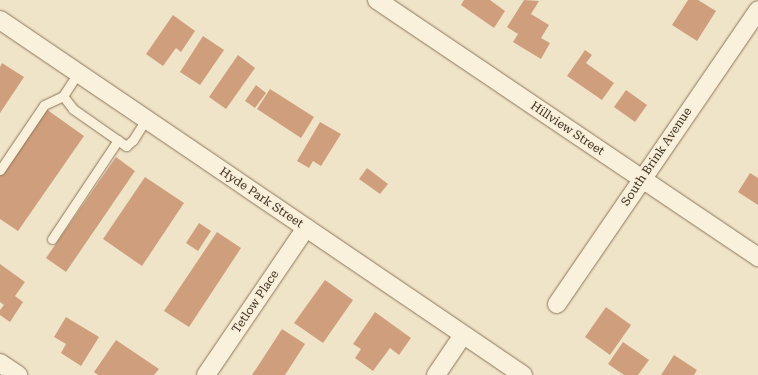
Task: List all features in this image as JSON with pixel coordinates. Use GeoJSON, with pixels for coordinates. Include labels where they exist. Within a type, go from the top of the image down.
{"type":"FeatureCollection","features":[{"type":"Feature","properties":{"kind":"street","name":"Hillview Street"},"geometry":{"type":"LineString","coordinates":[[377,0],[758,257]]}},
{"type":"Feature","properties":{"kind":"street","name":"South Brink Avenue"},"geometry":{"type":"LineString","coordinates":[[557,304],[758,10]]}},
{"type":"Feature","properties":{"kind":"street","name":"Hyde Park Street"},"geometry":{"type":"LineString","coordinates":[[0,20],[522,375]]}},
{"type":"Feature","properties":{"kind":"street","name":"Tetlow Place"},"geometry":{"type":"LineString","coordinates":[[206,375],[306,228]]}},
{"type":"Feature","properties":{"kind":"street"},"geometry":{"type":"LineString","coordinates":[[436,375],[463,335]]}},
{"type":"Feature","properties":{"kind":"street"},"geometry":{"type":"LineString","coordinates":[[0,363],[18,375]]}},
{"type":"Feature","properties":{"kind":"lane"},"geometry":{"type":"LineString","coordinates":[[0,170],[44,105],[63,96],[78,73]]}},
{"type":"Feature","properties":{"kind":"lane"},"geometry":{"type":"LineString","coordinates":[[63,96],[73,109],[126,146],[133,140],[146,120]]}},
{"type":"Feature","properties":{"kind":"lane"},"geometry":{"type":"LineString","coordinates":[[52,239],[118,140]]}},
{"type":"Feature","properties":{"kind":"building"},"geometry":{"type":"Polygon","coordinates":[[[464,0],[490,0],[505,11],[494,28],[461,5],[464,0]]]}},
{"type":"Feature","properties":{"kind":"building"},"geometry":{"type":"Polygon","coordinates":[[[524,0],[539,1],[531,14],[549,25],[541,38],[550,43],[541,59],[513,42],[518,34],[507,27],[524,0]]]}},
{"type":"Feature","properties":{"kind":"building"},"geometry":{"type":"Polygon","coordinates":[[[688,0],[698,0],[716,11],[697,41],[672,25],[688,0]]]}},
{"type":"Feature","properties":{"kind":"building"},"geometry":{"type":"Polygon","coordinates":[[[173,15],[195,31],[181,52],[176,48],[163,66],[146,54],[173,15]]]}},
{"type":"Feature","properties":{"kind":"building"},"geometry":{"type":"Polygon","coordinates":[[[203,36],[224,50],[200,85],[180,72],[203,36]]]}},
{"type":"Feature","properties":{"kind":"building"},"geometry":{"type":"Polygon","coordinates":[[[585,50],[592,55],[586,63],[614,83],[602,100],[567,76],[585,50]]]}},
{"type":"Feature","properties":{"kind":"building"},"geometry":{"type":"Polygon","coordinates":[[[238,55],[255,68],[226,109],[209,97],[238,55]]]}},
{"type":"Feature","properties":{"kind":"building"},"geometry":{"type":"Polygon","coordinates":[[[2,63],[24,77],[0,113],[0,67],[2,63]]]}},
{"type":"Feature","properties":{"kind":"building"},"geometry":{"type":"Polygon","coordinates":[[[256,85],[266,93],[255,108],[245,101],[256,85]]]}},
{"type":"Feature","properties":{"kind":"building"},"geometry":{"type":"Polygon","coordinates":[[[270,89],[314,117],[301,138],[257,109],[270,89]]]}},
{"type":"Feature","properties":{"kind":"building"},"geometry":{"type":"Polygon","coordinates":[[[626,90],[647,105],[635,122],[614,107],[626,90]]]}},
{"type":"Feature","properties":{"kind":"building"},"geometry":{"type":"Polygon","coordinates":[[[46,109],[84,136],[18,231],[0,219],[0,175],[46,109]]]}},
{"type":"Feature","properties":{"kind":"building"},"geometry":{"type":"Polygon","coordinates":[[[320,122],[341,134],[321,166],[313,161],[309,168],[297,161],[320,122]]]}},
{"type":"Feature","properties":{"kind":"building"},"geometry":{"type":"Polygon","coordinates":[[[116,157],[135,171],[66,272],[46,258],[116,157]]]}},
{"type":"Feature","properties":{"kind":"building"},"geometry":{"type":"Polygon","coordinates":[[[367,168],[388,184],[380,194],[359,179],[367,168]]]}},
{"type":"Feature","properties":{"kind":"building"},"geometry":{"type":"Polygon","coordinates":[[[750,173],[758,178],[758,205],[738,192],[750,173]]]}},
{"type":"Feature","properties":{"kind":"building"},"geometry":{"type":"Polygon","coordinates":[[[145,177],[184,203],[142,266],[103,239],[145,177]]]}},
{"type":"Feature","properties":{"kind":"building"},"geometry":{"type":"Polygon","coordinates":[[[199,223],[211,231],[198,251],[186,243],[199,223]]]}},
{"type":"Feature","properties":{"kind":"building"},"geometry":{"type":"Polygon","coordinates":[[[217,232],[241,248],[189,327],[164,311],[217,232]]]}},
{"type":"Feature","properties":{"kind":"building"},"geometry":{"type":"Polygon","coordinates":[[[0,264],[25,282],[15,296],[23,302],[10,322],[0,315],[0,310],[4,305],[0,302],[0,264]]]}},
{"type":"Feature","properties":{"kind":"building"},"geometry":{"type":"Polygon","coordinates":[[[325,280],[353,300],[323,343],[294,323],[325,280]]]}},
{"type":"Feature","properties":{"kind":"building"},"geometry":{"type":"Polygon","coordinates":[[[606,307],[631,325],[610,355],[585,337],[606,307]]]}},
{"type":"Feature","properties":{"kind":"building"},"geometry":{"type":"Polygon","coordinates":[[[375,312],[411,338],[399,355],[390,348],[373,371],[355,358],[361,349],[353,344],[375,312]]]}},
{"type":"Feature","properties":{"kind":"building"},"geometry":{"type":"Polygon","coordinates":[[[66,317],[99,337],[81,366],[61,353],[66,344],[54,337],[66,317]]]}},
{"type":"Feature","properties":{"kind":"building"},"geometry":{"type":"Polygon","coordinates":[[[282,329],[305,344],[285,375],[252,375],[282,329]]]}},
{"type":"Feature","properties":{"kind":"building"},"geometry":{"type":"Polygon","coordinates":[[[116,340],[159,369],[154,375],[98,375],[94,372],[116,340]]]}},
{"type":"Feature","properties":{"kind":"building"},"geometry":{"type":"Polygon","coordinates":[[[623,342],[649,360],[638,375],[624,375],[608,364],[623,342]]]}},
{"type":"Feature","properties":{"kind":"building"},"geometry":{"type":"Polygon","coordinates":[[[674,355],[697,370],[694,375],[661,375],[674,355]]]}}]}
